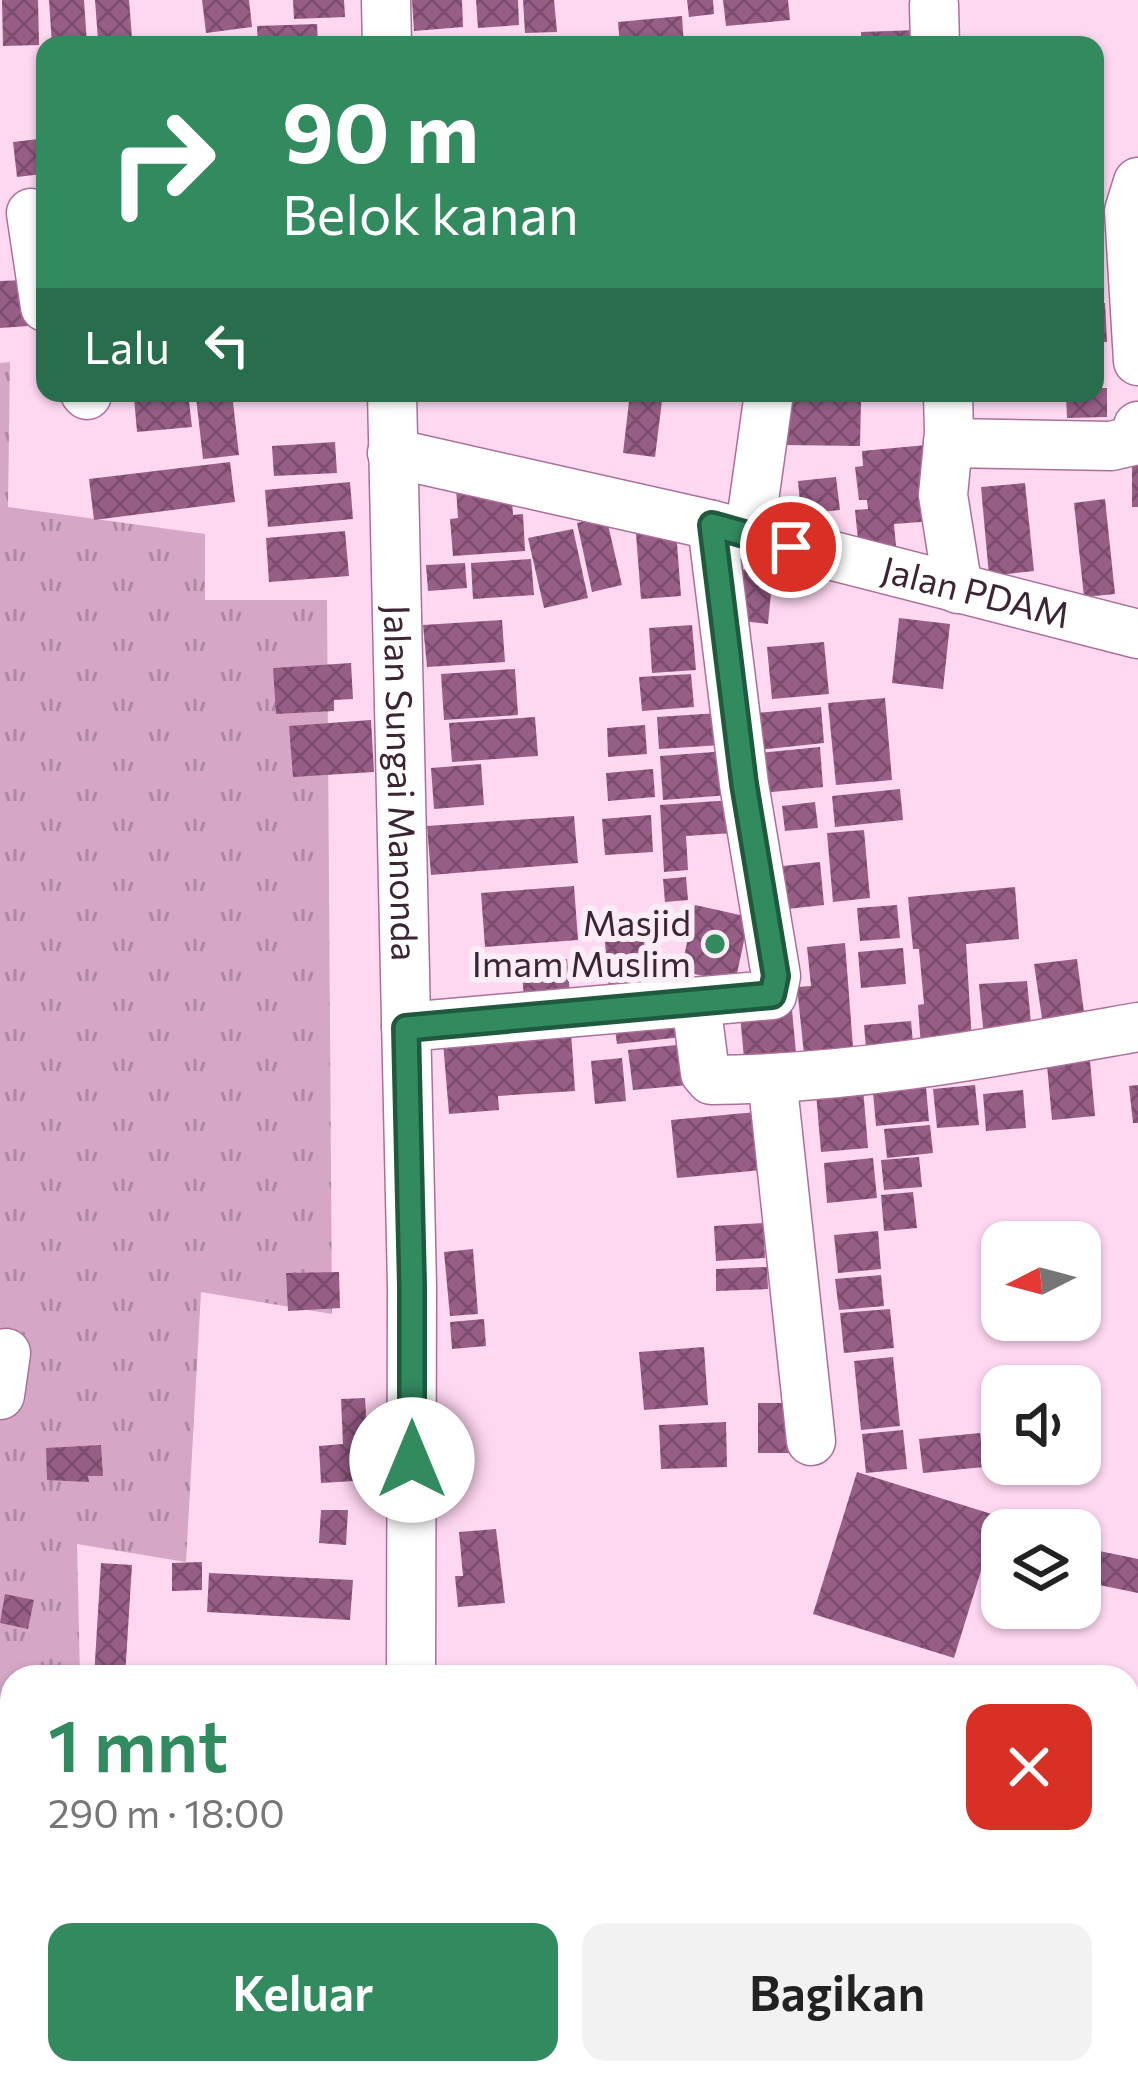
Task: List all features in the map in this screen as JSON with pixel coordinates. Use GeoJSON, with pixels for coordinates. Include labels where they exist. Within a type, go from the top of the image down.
{"type":"FeatureCollection","features":[{"type":"Feature","properties":{"kind":"street"},"geometry":{"type":"LineString","coordinates":[[386,0],[387,36]]}},
{"type":"Feature","properties":{"kind":"street"},"geometry":{"type":"LineString","coordinates":[[1138,182],[1130,211],[1138,361]]}},
{"type":"Feature","properties":{"kind":"street"},"geometry":{"type":"LineString","coordinates":[[25,214],[36,265]]}},
{"type":"Feature","properties":{"kind":"street","name":"Jalan Sungai Manonda"},"geometry":{"type":"LineString","coordinates":[[392,402],[412,1286],[411,1665]]}},
{"type":"Feature","properties":{"kind":"street"},"geometry":{"type":"LineString","coordinates":[[406,1028],[772,995],[776,981],[744,784],[731,531],[767,402]]}},
{"type":"Feature","properties":{"kind":"street"},"geometry":{"type":"LineString","coordinates":[[948,402],[943,495],[958,589]]}},
{"type":"Feature","properties":{"kind":"street"},"geometry":{"type":"LineString","coordinates":[[948,443],[1111,446],[1132,441],[1138,426]]}},
{"type":"Feature","properties":{"kind":"street","name":"Jalan PDAM"},"geometry":{"type":"LineString","coordinates":[[392,453],[731,531],[1138,634]]}},
{"type":"Feature","properties":{"kind":"street"},"geometry":{"type":"LineString","coordinates":[[696,1003],[708,1078],[772,1078],[924,1065],[1138,1027]]}},
{"type":"Feature","properties":{"kind":"street"},"geometry":{"type":"LineString","coordinates":[[772,1078],[812,1441]]}},
{"type":"Feature","properties":{"kind":"green space"},"geometry":{"type":"Polygon","coordinates":[[[10,362],[8,507],[205,534],[205,600],[327,600],[332,1314],[201,1292],[186,1562],[77,1544],[80,1665],[0,1665],[0,363],[10,362]]]}},
{"type":"Feature","properties":{"kind":"building"},"geometry":{"type":"Polygon","coordinates":[[[2,0],[38,0],[36,45],[3,46],[2,0]]]}},
{"type":"Feature","properties":{"kind":"building"},"geometry":{"type":"Polygon","coordinates":[[[49,0],[84,0],[86,36],[51,36],[49,0]]]}},
{"type":"Feature","properties":{"kind":"building"},"geometry":{"type":"Polygon","coordinates":[[[95,0],[129,0],[132,36],[98,36],[95,0]]]}},
{"type":"Feature","properties":{"kind":"building"},"geometry":{"type":"Polygon","coordinates":[[[202,0],[249,0],[252,27],[206,33],[202,0]]]}},
{"type":"Feature","properties":{"kind":"building"},"geometry":{"type":"Polygon","coordinates":[[[293,0],[344,0],[345,17],[294,19],[293,0]]]}},
{"type":"Feature","properties":{"kind":"building"},"geometry":{"type":"Polygon","coordinates":[[[412,0],[462,0],[463,27],[414,31],[412,0]]]}},
{"type":"Feature","properties":{"kind":"building"},"geometry":{"type":"Polygon","coordinates":[[[476,0],[518,0],[519,25],[478,28],[476,0]]]}},
{"type":"Feature","properties":{"kind":"building"},"geometry":{"type":"Polygon","coordinates":[[[523,0],[554,0],[557,32],[525,33],[523,0]]]}},
{"type":"Feature","properties":{"kind":"building"},"geometry":{"type":"Polygon","coordinates":[[[687,0],[713,0],[714,14],[689,17],[687,0]]]}},
{"type":"Feature","properties":{"kind":"building"},"geometry":{"type":"Polygon","coordinates":[[[723,0],[788,0],[790,20],[726,26],[723,0]]]}},
{"type":"Feature","properties":{"kind":"building"},"geometry":{"type":"Polygon","coordinates":[[[682,16],[683,36],[619,36],[618,22],[682,16]]]}},
{"type":"Feature","properties":{"kind":"building"},"geometry":{"type":"Polygon","coordinates":[[[317,24],[318,36],[258,36],[257,26],[317,24]]]}},
{"type":"Feature","properties":{"kind":"building"},"geometry":{"type":"Polygon","coordinates":[[[917,30],[917,36],[861,36],[861,32],[917,30]]]}},
{"type":"Feature","properties":{"kind":"building"},"geometry":{"type":"Polygon","coordinates":[[[36,139],[36,175],[17,177],[13,142],[36,139]]]}},
{"type":"Feature","properties":{"kind":"building"},"geometry":{"type":"Polygon","coordinates":[[[26,280],[29,326],[0,328],[0,281],[26,280]]]}},
{"type":"Feature","properties":{"kind":"building"},"geometry":{"type":"Polygon","coordinates":[[[1107,388],[1107,417],[1067,418],[1066,402],[1104,402],[1107,388]]]}},
{"type":"Feature","properties":{"kind":"building"},"geometry":{"type":"Polygon","coordinates":[[[134,402],[189,402],[192,427],[137,432],[134,402]]]}},
{"type":"Feature","properties":{"kind":"building"},"geometry":{"type":"Polygon","coordinates":[[[197,402],[233,402],[239,455],[203,459],[197,402]]]}},
{"type":"Feature","properties":{"kind":"building"},"geometry":{"type":"Polygon","coordinates":[[[629,402],[662,402],[655,457],[623,453],[629,402]]]}},
{"type":"Feature","properties":{"kind":"building"},"geometry":{"type":"Polygon","coordinates":[[[785,402],[861,402],[860,446],[784,445],[785,402]]]}},
{"type":"Feature","properties":{"kind":"building"},"geometry":{"type":"Polygon","coordinates":[[[335,442],[337,473],[274,476],[272,446],[335,442]]]}},
{"type":"Feature","properties":{"kind":"building"},"geometry":{"type":"Polygon","coordinates":[[[926,445],[933,521],[894,524],[896,546],[859,550],[855,510],[868,509],[867,500],[859,500],[855,467],[863,466],[862,451],[926,445]]]}},
{"type":"Feature","properties":{"kind":"building"},"geometry":{"type":"Polygon","coordinates":[[[1132,456],[1138,456],[1138,507],[1132,507],[1132,456]]]}},
{"type":"Feature","properties":{"kind":"building"},"geometry":{"type":"Polygon","coordinates":[[[230,462],[235,502],[94,520],[89,479],[230,462]]]}},
{"type":"Feature","properties":{"kind":"building"},"geometry":{"type":"Polygon","coordinates":[[[836,477],[840,510],[801,514],[798,481],[836,477]]]}},
{"type":"Feature","properties":{"kind":"building"},"geometry":{"type":"Polygon","coordinates":[[[350,482],[353,519],[268,527],[265,490],[350,482]]]}},
{"type":"Feature","properties":{"kind":"building"},"geometry":{"type":"Polygon","coordinates":[[[1025,483],[1034,571],[989,576],[981,487],[1025,483]]]}},
{"type":"Feature","properties":{"kind":"building"},"geometry":{"type":"Polygon","coordinates":[[[511,484],[513,515],[523,514],[525,551],[453,556],[450,519],[458,518],[456,488],[511,484]]]}},
{"type":"Feature","properties":{"kind":"building"},"geometry":{"type":"Polygon","coordinates":[[[1105,499],[1115,594],[1084,597],[1074,503],[1105,499]]]}},
{"type":"Feature","properties":{"kind":"building"},"geometry":{"type":"Polygon","coordinates":[[[606,516],[622,585],[592,592],[577,523],[606,516]]]}},
{"type":"Feature","properties":{"kind":"building"},"geometry":{"type":"Polygon","coordinates":[[[573,529],[588,598],[544,608],[528,538],[573,529]]]}},
{"type":"Feature","properties":{"kind":"building"},"geometry":{"type":"Polygon","coordinates":[[[345,531],[349,576],[269,582],[266,538],[345,531]]]}},
{"type":"Feature","properties":{"kind":"building"},"geometry":{"type":"Polygon","coordinates":[[[676,531],[681,596],[641,599],[636,534],[676,531]]]}},
{"type":"Feature","properties":{"kind":"building"},"geometry":{"type":"Polygon","coordinates":[[[531,559],[534,595],[473,599],[471,563],[531,559]]]}},
{"type":"Feature","properties":{"kind":"building"},"geometry":{"type":"Polygon","coordinates":[[[465,563],[467,588],[428,591],[426,565],[465,563]]]}},
{"type":"Feature","properties":{"kind":"building"},"geometry":{"type":"Polygon","coordinates":[[[737,569],[773,572],[768,624],[733,620],[737,569]]]}},
{"type":"Feature","properties":{"kind":"building"},"geometry":{"type":"Polygon","coordinates":[[[899,618],[950,624],[943,689],[892,683],[899,618]]]}},
{"type":"Feature","properties":{"kind":"building"},"geometry":{"type":"Polygon","coordinates":[[[502,620],[505,662],[427,667],[423,625],[502,620]]]}},
{"type":"Feature","properties":{"kind":"building"},"geometry":{"type":"Polygon","coordinates":[[[692,625],[696,670],[652,673],[649,628],[692,625]]]}},
{"type":"Feature","properties":{"kind":"building"},"geometry":{"type":"Polygon","coordinates":[[[824,642],[829,694],[772,699],[767,647],[824,642]]]}},
{"type":"Feature","properties":{"kind":"building"},"geometry":{"type":"Polygon","coordinates":[[[351,663],[353,699],[334,700],[334,711],[276,714],[273,668],[351,663]]]}},
{"type":"Feature","properties":{"kind":"building"},"geometry":{"type":"Polygon","coordinates":[[[515,669],[518,715],[444,720],[441,674],[515,669]]]}},
{"type":"Feature","properties":{"kind":"building"},"geometry":{"type":"Polygon","coordinates":[[[691,674],[694,707],[642,711],[639,677],[691,674]]]}},
{"type":"Feature","properties":{"kind":"building"},"geometry":{"type":"Polygon","coordinates":[[[885,698],[892,780],[836,785],[828,703],[885,698]]]}},
{"type":"Feature","properties":{"kind":"building"},"geometry":{"type":"Polygon","coordinates":[[[821,707],[824,743],[749,751],[746,714],[821,707]]]}},
{"type":"Feature","properties":{"kind":"building"},"geometry":{"type":"Polygon","coordinates":[[[719,713],[721,745],[659,749],[657,717],[719,713]]]}},
{"type":"Feature","properties":{"kind":"building"},"geometry":{"type":"Polygon","coordinates":[[[535,717],[538,756],[452,762],[449,723],[535,717]]]}},
{"type":"Feature","properties":{"kind":"building"},"geometry":{"type":"Polygon","coordinates":[[[371,720],[374,772],[293,777],[289,726],[371,720]]]}},
{"type":"Feature","properties":{"kind":"building"},"geometry":{"type":"Polygon","coordinates":[[[645,725],[647,754],[608,757],[607,728],[645,725]]]}},
{"type":"Feature","properties":{"kind":"building"},"geometry":{"type":"Polygon","coordinates":[[[820,747],[823,787],[751,794],[748,754],[820,747]]]}},
{"type":"Feature","properties":{"kind":"building"},"geometry":{"type":"Polygon","coordinates":[[[727,751],[730,795],[663,800],[660,756],[727,751]]]}},
{"type":"Feature","properties":{"kind":"building"},"geometry":{"type":"Polygon","coordinates":[[[481,764],[484,805],[434,809],[431,768],[481,764]]]}},
{"type":"Feature","properties":{"kind":"building"},"geometry":{"type":"Polygon","coordinates":[[[653,769],[655,797],[608,801],[606,773],[653,769]]]}},
{"type":"Feature","properties":{"kind":"building"},"geometry":{"type":"Polygon","coordinates":[[[900,789],[903,820],[835,827],[832,796],[900,789]]]}},
{"type":"Feature","properties":{"kind":"building"},"geometry":{"type":"Polygon","coordinates":[[[732,800],[734,833],[686,836],[688,870],[664,872],[660,805],[732,800]]]}},
{"type":"Feature","properties":{"kind":"building"},"geometry":{"type":"Polygon","coordinates":[[[815,802],[818,828],[785,831],[782,806],[815,802]]]}},
{"type":"Feature","properties":{"kind":"building"},"geometry":{"type":"Polygon","coordinates":[[[651,815],[653,852],[605,855],[602,819],[651,815]]]}},
{"type":"Feature","properties":{"kind":"building"},"geometry":{"type":"Polygon","coordinates":[[[574,816],[578,863],[431,875],[427,826],[574,816]]]}},
{"type":"Feature","properties":{"kind":"building"},"geometry":{"type":"Polygon","coordinates":[[[864,830],[870,898],[833,902],[827,833],[864,830]]]}},
{"type":"Feature","properties":{"kind":"building"},"geometry":{"type":"Polygon","coordinates":[[[820,862],[824,905],[778,910],[774,867],[820,862]]]}},
{"type":"Feature","properties":{"kind":"building"},"geometry":{"type":"Polygon","coordinates":[[[686,877],[688,900],[665,902],[663,879],[686,877]]]}},
{"type":"Feature","properties":{"kind":"building"},"geometry":{"type":"Polygon","coordinates":[[[574,886],[578,940],[485,947],[481,893],[574,886]]]}},
{"type":"Feature","properties":{"kind":"building"},"geometry":{"type":"Polygon","coordinates":[[[1015,887],[1019,939],[966,944],[972,1042],[921,1047],[918,1005],[924,1004],[908,897],[1015,887]]]}},
{"type":"Feature","properties":{"kind":"building","name":"Masjid Imam Muslim"},"geometry":{"type":"Polygon","coordinates":[[[695,905],[749,917],[735,983],[681,971],[695,905]]]}},
{"type":"Feature","properties":{"kind":"building"},"geometry":{"type":"Polygon","coordinates":[[[897,905],[900,938],[860,941],[857,908],[897,905]]]}},
{"type":"Feature","properties":{"kind":"building"},"geometry":{"type":"Polygon","coordinates":[[[644,939],[648,999],[610,1002],[605,942],[644,939]]]}},
{"type":"Feature","properties":{"kind":"building"},"geometry":{"type":"Polygon","coordinates":[[[845,943],[854,1060],[805,1064],[797,987],[811,986],[807,947],[845,943]]]}},
{"type":"Feature","properties":{"kind":"building"},"geometry":{"type":"Polygon","coordinates":[[[903,948],[906,984],[861,988],[858,952],[903,948]]]}},
{"type":"Feature","properties":{"kind":"building"},"geometry":{"type":"Polygon","coordinates":[[[567,959],[571,1007],[525,1010],[521,962],[567,959]]]}},
{"type":"Feature","properties":{"kind":"building"},"geometry":{"type":"Polygon","coordinates":[[[1077,959],[1085,1020],[1043,1025],[1034,964],[1077,959]]]}},
{"type":"Feature","properties":{"kind":"building"},"geometry":{"type":"Polygon","coordinates":[[[1027,981],[1032,1034],[984,1038],[979,984],[1027,981]]]}},
{"type":"Feature","properties":{"kind":"building"},"geometry":{"type":"Polygon","coordinates":[[[791,999],[797,1064],[745,1069],[739,1004],[791,999]]]}},
{"type":"Feature","properties":{"kind":"building"},"geometry":{"type":"Polygon","coordinates":[[[689,1007],[692,1036],[617,1044],[613,1015],[689,1007]]]}},
{"type":"Feature","properties":{"kind":"building"},"geometry":{"type":"Polygon","coordinates":[[[911,1021],[914,1055],[867,1059],[864,1025],[911,1021]]]}},
{"type":"Feature","properties":{"kind":"building"},"geometry":{"type":"Polygon","coordinates":[[[571,1032],[575,1091],[498,1096],[499,1110],[449,1114],[443,1042],[571,1032]]]}},
{"type":"Feature","properties":{"kind":"building"},"geometry":{"type":"Polygon","coordinates":[[[696,1043],[700,1084],[633,1090],[628,1050],[696,1043]]]}},
{"type":"Feature","properties":{"kind":"building"},"geometry":{"type":"Polygon","coordinates":[[[622,1058],[626,1101],[595,1104],[591,1061],[622,1058]]]}},
{"type":"Feature","properties":{"kind":"building"},"geometry":{"type":"Polygon","coordinates":[[[1090,1061],[1095,1116],[1052,1120],[1047,1065],[1090,1061]]]}},
{"type":"Feature","properties":{"kind":"building"},"geometry":{"type":"Polygon","coordinates":[[[975,1085],[979,1125],[937,1128],[933,1089],[975,1085]]]}},
{"type":"Feature","properties":{"kind":"building"},"geometry":{"type":"Polygon","coordinates":[[[1138,1085],[1138,1123],[1133,1123],[1129,1086],[1138,1085]]]}},
{"type":"Feature","properties":{"kind":"building"},"geometry":{"type":"Polygon","coordinates":[[[926,1087],[929,1121],[876,1126],[873,1092],[926,1087]]]}},
{"type":"Feature","properties":{"kind":"building"},"geometry":{"type":"Polygon","coordinates":[[[863,1088],[868,1148],[821,1152],[816,1093],[863,1088]]]}},
{"type":"Feature","properties":{"kind":"building"},"geometry":{"type":"Polygon","coordinates":[[[1023,1090],[1026,1128],[986,1131],[983,1094],[1023,1090]]]}},
{"type":"Feature","properties":{"kind":"building"},"geometry":{"type":"Polygon","coordinates":[[[756,1112],[762,1170],[677,1178],[671,1120],[756,1112]]]}},
{"type":"Feature","properties":{"kind":"building"},"geometry":{"type":"Polygon","coordinates":[[[930,1125],[933,1153],[887,1158],[884,1129],[930,1125]]]}},
{"type":"Feature","properties":{"kind":"building"},"geometry":{"type":"Polygon","coordinates":[[[919,1157],[922,1187],[884,1190],[881,1160],[919,1157]]]}},
{"type":"Feature","properties":{"kind":"building"},"geometry":{"type":"Polygon","coordinates":[[[873,1158],[877,1198],[827,1203],[824,1163],[873,1158]]]}},
{"type":"Feature","properties":{"kind":"building"},"geometry":{"type":"Polygon","coordinates":[[[913,1192],[917,1228],[884,1231],[881,1195],[913,1192]]]}},
{"type":"Feature","properties":{"kind":"building"},"geometry":{"type":"Polygon","coordinates":[[[763,1223],[765,1258],[716,1261],[714,1226],[763,1223]]]}},
{"type":"Feature","properties":{"kind":"building"},"geometry":{"type":"Polygon","coordinates":[[[878,1231],[881,1269],[838,1273],[834,1235],[878,1231]]]}},
{"type":"Feature","properties":{"kind":"building"},"geometry":{"type":"Polygon","coordinates":[[[473,1249],[478,1314],[450,1316],[444,1252],[473,1249]]]}},
{"type":"Feature","properties":{"kind":"building"},"geometry":{"type":"Polygon","coordinates":[[[767,1267],[768,1289],[716,1291],[716,1269],[767,1267]]]}},
{"type":"Feature","properties":{"kind":"building"},"geometry":{"type":"Polygon","coordinates":[[[339,1272],[340,1308],[288,1311],[286,1273],[339,1272]]]}},
{"type":"Feature","properties":{"kind":"building"},"geometry":{"type":"Polygon","coordinates":[[[881,1275],[884,1306],[839,1310],[835,1279],[881,1275]]]}},
{"type":"Feature","properties":{"kind":"building"},"geometry":{"type":"Polygon","coordinates":[[[890,1309],[894,1348],[844,1353],[840,1313],[890,1309]]]}},
{"type":"Feature","properties":{"kind":"building"},"geometry":{"type":"Polygon","coordinates":[[[484,1319],[486,1346],[452,1349],[450,1322],[484,1319]]]}},
{"type":"Feature","properties":{"kind":"building"},"geometry":{"type":"Polygon","coordinates":[[[704,1347],[708,1405],[644,1410],[639,1352],[704,1347]]]}},
{"type":"Feature","properties":{"kind":"building"},"geometry":{"type":"Polygon","coordinates":[[[893,1357],[900,1426],[861,1430],[854,1361],[893,1357]]]}},
{"type":"Feature","properties":{"kind":"building"},"geometry":{"type":"Polygon","coordinates":[[[365,1398],[370,1480],[321,1483],[319,1446],[343,1444],[341,1399],[365,1398]]]}},
{"type":"Feature","properties":{"kind":"building"},"geometry":{"type":"Polygon","coordinates":[[[758,1403],[797,1403],[796,1453],[758,1453],[758,1403]]]}},
{"type":"Feature","properties":{"kind":"building"},"geometry":{"type":"Polygon","coordinates":[[[726,1422],[727,1467],[661,1469],[659,1425],[726,1422]]]}},
{"type":"Feature","properties":{"kind":"building"},"geometry":{"type":"Polygon","coordinates":[[[903,1430],[907,1469],[866,1473],[862,1434],[903,1430]]]}},
{"type":"Feature","properties":{"kind":"building"},"geometry":{"type":"Polygon","coordinates":[[[980,1433],[981,1467],[923,1473],[919,1439],[980,1433]]]}},
{"type":"Feature","properties":{"kind":"building"},"geometry":{"type":"Polygon","coordinates":[[[101,1445],[103,1476],[88,1476],[89,1482],[47,1480],[46,1448],[101,1445]]]}},
{"type":"Feature","properties":{"kind":"building"},"geometry":{"type":"Polygon","coordinates":[[[857,1472],[981,1511],[981,1571],[954,1658],[813,1614],[857,1472]]]}},
{"type":"Feature","properties":{"kind":"building"},"geometry":{"type":"Polygon","coordinates":[[[321,1510],[348,1510],[346,1545],[319,1543],[321,1510]]]}},
{"type":"Feature","properties":{"kind":"building"},"geometry":{"type":"Polygon","coordinates":[[[496,1529],[505,1603],[458,1607],[455,1576],[463,1576],[459,1532],[496,1529]]]}},
{"type":"Feature","properties":{"kind":"building"},"geometry":{"type":"Polygon","coordinates":[[[1101,1551],[1138,1559],[1138,1593],[1101,1585],[1101,1551]]]}},
{"type":"Feature","properties":{"kind":"building"},"geometry":{"type":"Polygon","coordinates":[[[202,1562],[202,1590],[172,1591],[172,1563],[202,1562]]]}},
{"type":"Feature","properties":{"kind":"building"},"geometry":{"type":"Polygon","coordinates":[[[101,1563],[132,1565],[126,1665],[95,1665],[101,1563]]]}},
{"type":"Feature","properties":{"kind":"building"},"geometry":{"type":"Polygon","coordinates":[[[209,1573],[353,1580],[350,1620],[207,1612],[209,1573]]]}},
{"type":"Feature","properties":{"kind":"building"},"geometry":{"type":"Polygon","coordinates":[[[5,1594],[34,1600],[28,1629],[0,1623],[5,1594]]]}},
{"type":"Feature","properties":{"kind":"place","name":"Masjid Imam Muslim"},"geometry":{"type":"Point","coordinates":[715,944]}},
{"type":"Feature","properties":{"kind":"route"},"geometry":{"type":"LineString","coordinates":[[412,1460],[406,1028],[772,995],[776,976],[744,784],[712,525],[791,547]]}}]}
